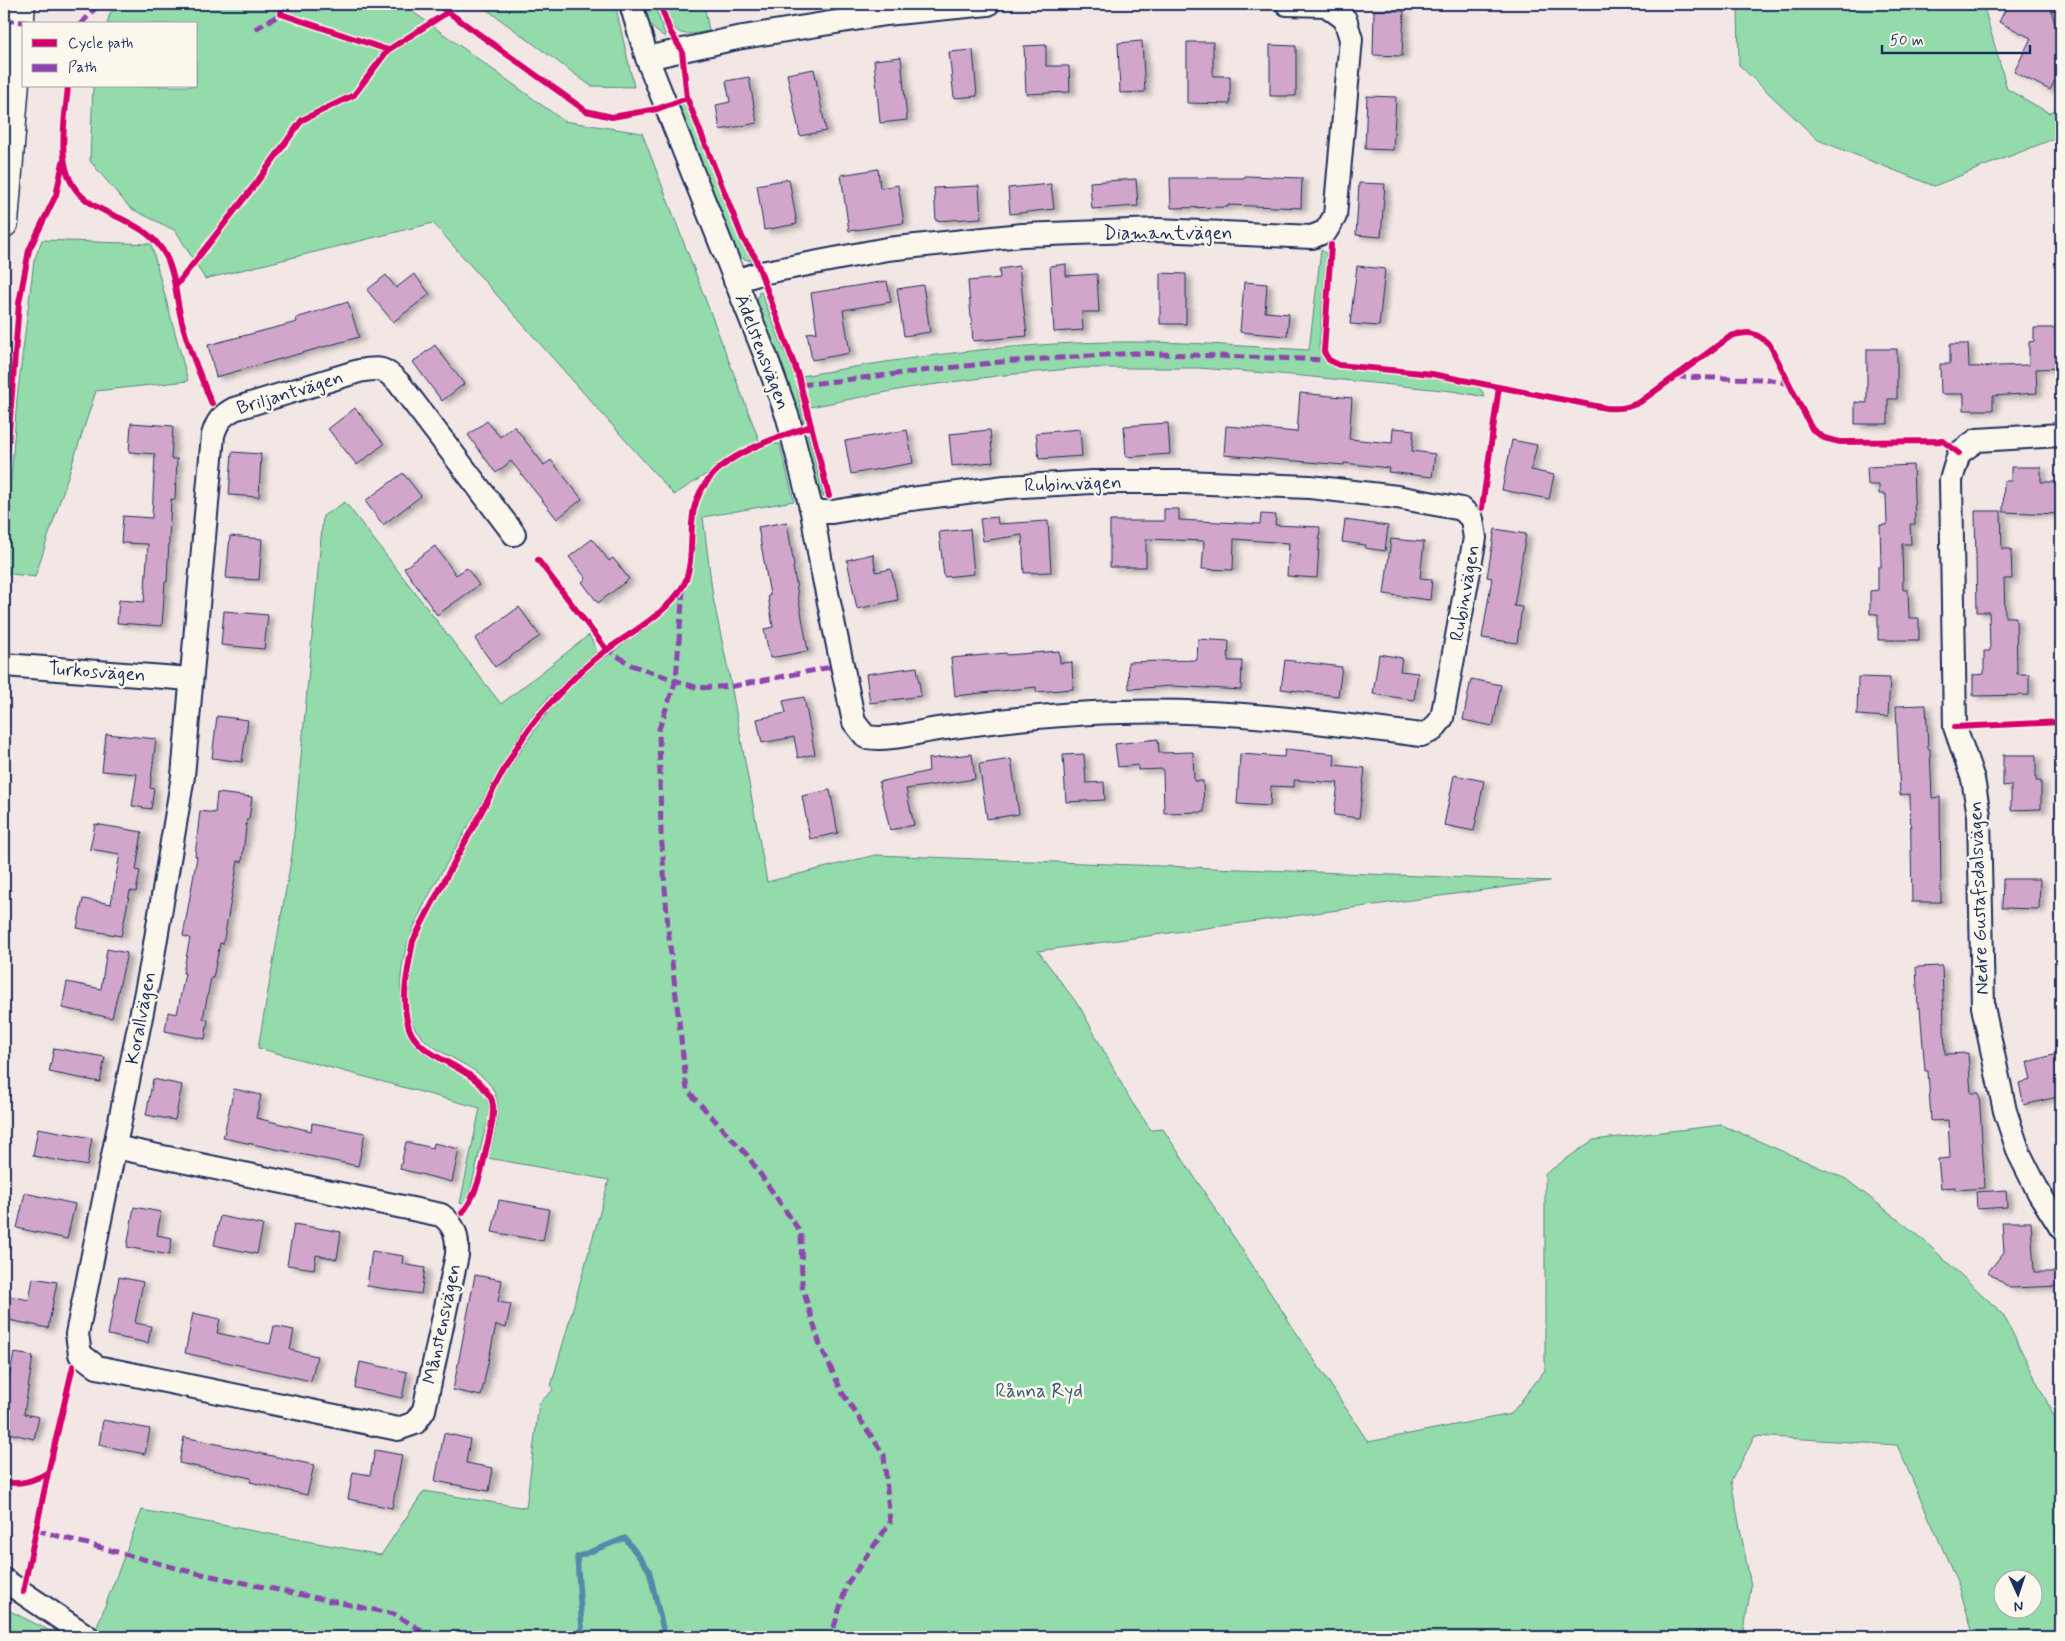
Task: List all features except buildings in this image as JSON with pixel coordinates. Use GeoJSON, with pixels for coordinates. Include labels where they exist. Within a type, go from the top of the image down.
{"type":"FeatureCollection","features":[{"type":"Feature","properties":{"kind":"main road"},"geometry":{"type":"LineString","coordinates":[[4,223],[21,4]]}},
{"type":"Feature","properties":{"kind":"street","name":"Ädelstensvägen"},"geometry":{"type":"LineString","coordinates":[[632,4],[647,58],[788,418],[812,512],[854,722],[866,737]]}},
{"type":"Feature","properties":{"kind":"street"},"geometry":{"type":"LineString","coordinates":[[647,58],[737,38],[886,14],[988,4]]}},
{"type":"Feature","properties":{"kind":"street","name":"Diamantvägen"},"geometry":{"type":"LineString","coordinates":[[735,280],[770,271],[887,249],[1022,235],[1158,230],[1312,236],[1326,230],[1334,216],[1351,39],[1345,19],[1326,5],[1287,4]]}},
{"type":"Feature","properties":{"kind":"street","name":"Briljantvägen"},"geometry":{"type":"LineString","coordinates":[[191,679],[213,435],[218,420],[224,414],[234,409],[360,371],[374,368],[387,371],[399,383],[514,534]]}},
{"type":"Feature","properties":{"kind":"street","name":"Nedre Gustafsdalsvägen"},"geometry":{"type":"LineString","coordinates":[[2061,435],[1977,440],[1959,453],[1951,480],[1955,727],[1974,779],[1979,815],[1983,1007],[2005,1111],[2019,1152],[2039,1193],[2061,1228]]}},
{"type":"Feature","properties":{"kind":"street","name":"Rubinvägen"},"geometry":{"type":"LineString","coordinates":[[812,512],[832,512],[911,499],[1004,487],[1092,482],[1184,482],[1310,487],[1397,497],[1462,509],[1472,519],[1475,538],[1442,718],[1433,730],[1421,735],[1232,714],[1122,712],[1006,720],[941,728],[883,740],[866,737]]}},
{"type":"Feature","properties":{"kind":"street","name":"Turkosvägen"},"geometry":{"type":"LineString","coordinates":[[4,665],[191,679]]}},
{"type":"Feature","properties":{"kind":"street","name":"Korallvägen"},"geometry":{"type":"LineString","coordinates":[[80,1354],[78,1334],[152,962],[183,776],[191,679]]}},
{"type":"Feature","properties":{"kind":"street","name":"Månstensvägen"},"geometry":{"type":"LineString","coordinates":[[80,1354],[97,1367],[398,1429],[415,1423],[424,1410],[457,1255],[458,1242],[455,1230],[450,1221],[440,1215],[116,1147]]}},
{"type":"Feature","properties":{"kind":"street"},"geometry":{"type":"LineString","coordinates":[[4,1580],[88,1637]]}},
{"type":"Feature","properties":{"kind":"green space"},"geometry":{"type":"Polygon","coordinates":[[[126,4],[402,4],[564,121],[642,133],[759,440],[674,495],[433,223],[205,279],[176,231],[130,208],[90,161],[93,88],[198,88],[198,22],[108,22],[110,13],[126,4]]]}},
{"type":"Feature","properties":{"kind":"green space"},"geometry":{"type":"Polygon","coordinates":[[[479,4],[615,4],[634,87],[591,86],[479,4]]]}},
{"type":"Feature","properties":{"kind":"green space"},"geometry":{"type":"Polygon","coordinates":[[[643,4],[654,4],[666,37],[656,31],[650,23],[643,4]]]}},
{"type":"Feature","properties":{"kind":"green space"},"geometry":{"type":"Polygon","coordinates":[[[664,4],[704,4],[709,31],[689,34],[678,31],[674,28],[664,4]]]}},
{"type":"Feature","properties":{"kind":"green space"},"geometry":{"type":"Polygon","coordinates":[[[1738,4],[1983,4],[2007,89],[2049,113],[2061,107],[2061,136],[1934,186],[1818,140],[1739,65],[1738,4]]]}},
{"type":"Feature","properties":{"kind":"green space"},"geometry":{"type":"Polygon","coordinates":[[[685,103],[740,240],[752,261],[741,258],[734,251],[677,106],[685,103]]]}},
{"type":"Feature","properties":{"kind":"green space"},"geometry":{"type":"Polygon","coordinates":[[[42,240],[151,244],[188,381],[96,391],[35,577],[4,573],[17,398],[34,261],[42,240]]]}},
{"type":"Feature","properties":{"kind":"green space"},"geometry":{"type":"Polygon","coordinates":[[[1321,250],[1326,253],[1326,259],[1319,348],[1321,356],[1326,362],[1340,368],[1424,377],[1476,386],[1485,397],[1452,391],[1199,368],[1081,368],[1004,375],[908,388],[810,407],[802,376],[885,362],[969,351],[1096,342],[1202,344],[1309,350],[1321,250]]]}},
{"type":"Feature","properties":{"kind":"green space"},"geometry":{"type":"Polygon","coordinates":[[[759,292],[761,292],[795,378],[804,422],[800,423],[756,305],[759,292]]]}},
{"type":"Feature","properties":{"kind":"green space"},"geometry":{"type":"Polygon","coordinates":[[[808,434],[824,497],[817,489],[803,435],[808,434]]]}},
{"type":"Feature","properties":{"kind":"green space","name":"Rånna Ryd"},"geometry":{"type":"Polygon","coordinates":[[[770,444],[780,444],[794,501],[703,517],[713,598],[730,679],[767,882],[875,855],[1550,881],[1038,951],[1081,1009],[1131,1101],[1151,1130],[1163,1129],[1368,1442],[1511,1414],[1545,1370],[1545,1174],[1593,1140],[1722,1125],[1846,1179],[1918,1235],[2003,1314],[2058,1424],[2061,1445],[2061,1637],[1974,1637],[1959,1586],[1897,1445],[1755,1436],[1731,1481],[1751,1586],[1743,1637],[93,1637],[142,1510],[381,1555],[424,1491],[526,1508],[539,1403],[553,1390],[551,1386],[609,1180],[488,1158],[497,1122],[497,1101],[491,1087],[481,1075],[435,1048],[422,1037],[413,1024],[409,1007],[412,958],[420,933],[432,908],[509,770],[537,727],[579,679],[600,661],[656,620],[680,597],[690,579],[693,566],[696,514],[701,497],[716,477],[736,462],[770,444]]]}},
{"type":"Feature","properties":{"kind":"green space"},"geometry":{"type":"Polygon","coordinates":[[[345,502],[501,704],[589,635],[597,651],[552,693],[523,728],[434,886],[417,919],[405,952],[402,970],[402,1013],[406,1031],[413,1044],[424,1054],[466,1077],[478,1086],[486,1097],[489,1112],[488,1120],[468,1200],[463,1204],[460,1203],[480,1108],[258,1048],[292,855],[323,516],[345,502]]]}},
{"type":"Feature","properties":{"kind":"green space"},"geometry":{"type":"Polygon","coordinates":[[[4,1608],[58,1635],[60,1637],[4,1637],[4,1608]]]}},
{"type":"Feature","properties":{"kind":"waterway"},"geometry":{"type":"LineString","coordinates":[[575,1637],[582,1628],[577,1557],[625,1538],[649,1570],[665,1637]]}},
{"type":"Feature","properties":{"kind":"marked path"},"geometry":{"type":"LineString","coordinates":[[83,22],[99,4]]}},
{"type":"Feature","properties":{"kind":"marked path"},"geometry":{"type":"LineString","coordinates":[[255,29],[281,14],[286,15]]}},
{"type":"Feature","properties":{"kind":"marked path"},"geometry":{"type":"LineString","coordinates":[[4,20],[23,22]]}},
{"type":"Feature","properties":{"kind":"marked path"},"geometry":{"type":"LineString","coordinates":[[801,385],[1000,362],[1135,353],[1329,360]]}},
{"type":"Feature","properties":{"kind":"marked path"},"geometry":{"type":"LineString","coordinates":[[1676,377],[1766,379],[1790,384]]}},
{"type":"Feature","properties":{"kind":"marked path"},"geometry":{"type":"LineString","coordinates":[[683,589],[676,680],[659,729],[661,832],[668,928],[687,1090],[747,1155],[801,1233],[802,1286],[820,1345],[843,1394],[884,1455],[890,1523],[847,1584],[831,1637]]}},
{"type":"Feature","properties":{"kind":"marked path"},"geometry":{"type":"LineString","coordinates":[[4,645],[6,666],[4,672]]}},
{"type":"Feature","properties":{"kind":"marked path"},"geometry":{"type":"LineString","coordinates":[[605,648],[631,665],[698,688],[734,686],[831,667]]}},
{"type":"Feature","properties":{"kind":"marked path"},"geometry":{"type":"LineString","coordinates":[[36,1530],[187,1571],[394,1614],[433,1637]]}},
{"type":"Feature","properties":{"kind":"cycle path"},"geometry":{"type":"LineString","coordinates":[[282,4],[281,14],[388,50]]}},
{"type":"Feature","properties":{"kind":"cycle path"},"geometry":{"type":"LineString","coordinates":[[437,4],[586,111],[612,117],[657,109],[687,98]]}},
{"type":"Feature","properties":{"kind":"cycle path"},"geometry":{"type":"LineString","coordinates":[[660,4],[670,31],[682,51],[687,98],[743,239],[755,257],[798,375],[829,496]]}},
{"type":"Feature","properties":{"kind":"cycle path"},"geometry":{"type":"LineString","coordinates":[[175,287],[257,182],[302,120],[354,95],[388,50],[448,12]]}},
{"type":"Feature","properties":{"kind":"cycle path"},"geometry":{"type":"LineString","coordinates":[[68,88],[63,146],[68,175],[74,187],[84,198],[101,210],[140,229],[162,249],[172,272],[188,343],[212,404]]}},
{"type":"Feature","properties":{"kind":"cycle path"},"geometry":{"type":"LineString","coordinates":[[4,496],[19,303],[29,250],[56,195],[63,162]]}},
{"type":"Feature","properties":{"kind":"cycle path"},"geometry":{"type":"LineString","coordinates":[[1331,245],[1324,352],[1329,360],[1339,365],[1432,374],[1606,408],[1620,408],[1640,402],[1731,336],[1752,333],[1770,345],[1812,429],[1824,438],[1840,442],[1943,441],[1959,453]]}},
{"type":"Feature","properties":{"kind":"cycle path"},"geometry":{"type":"LineString","coordinates":[[1482,508],[1499,387]]}},
{"type":"Feature","properties":{"kind":"cycle path"},"geometry":{"type":"LineString","coordinates":[[462,1213],[475,1192],[480,1175],[492,1125],[492,1100],[478,1082],[468,1074],[423,1047],[414,1038],[409,1028],[406,1017],[405,996],[413,941],[505,768],[536,719],[583,670],[608,649],[659,613],[683,586],[690,564],[692,523],[696,502],[705,484],[718,470],[734,458],[772,440],[811,426]]}},
{"type":"Feature","properties":{"kind":"cycle path"},"geometry":{"type":"LineString","coordinates":[[538,560],[607,650]]}},
{"type":"Feature","properties":{"kind":"cycle path"},"geometry":{"type":"LineString","coordinates":[[1955,727],[2061,722]]}},
{"type":"Feature","properties":{"kind":"cycle path"},"geometry":{"type":"LineString","coordinates":[[4,1482],[26,1482],[48,1473],[73,1366]]}},
{"type":"Feature","properties":{"kind":"cycle path"},"geometry":{"type":"LineString","coordinates":[[23,1592],[48,1473]]}}]}
